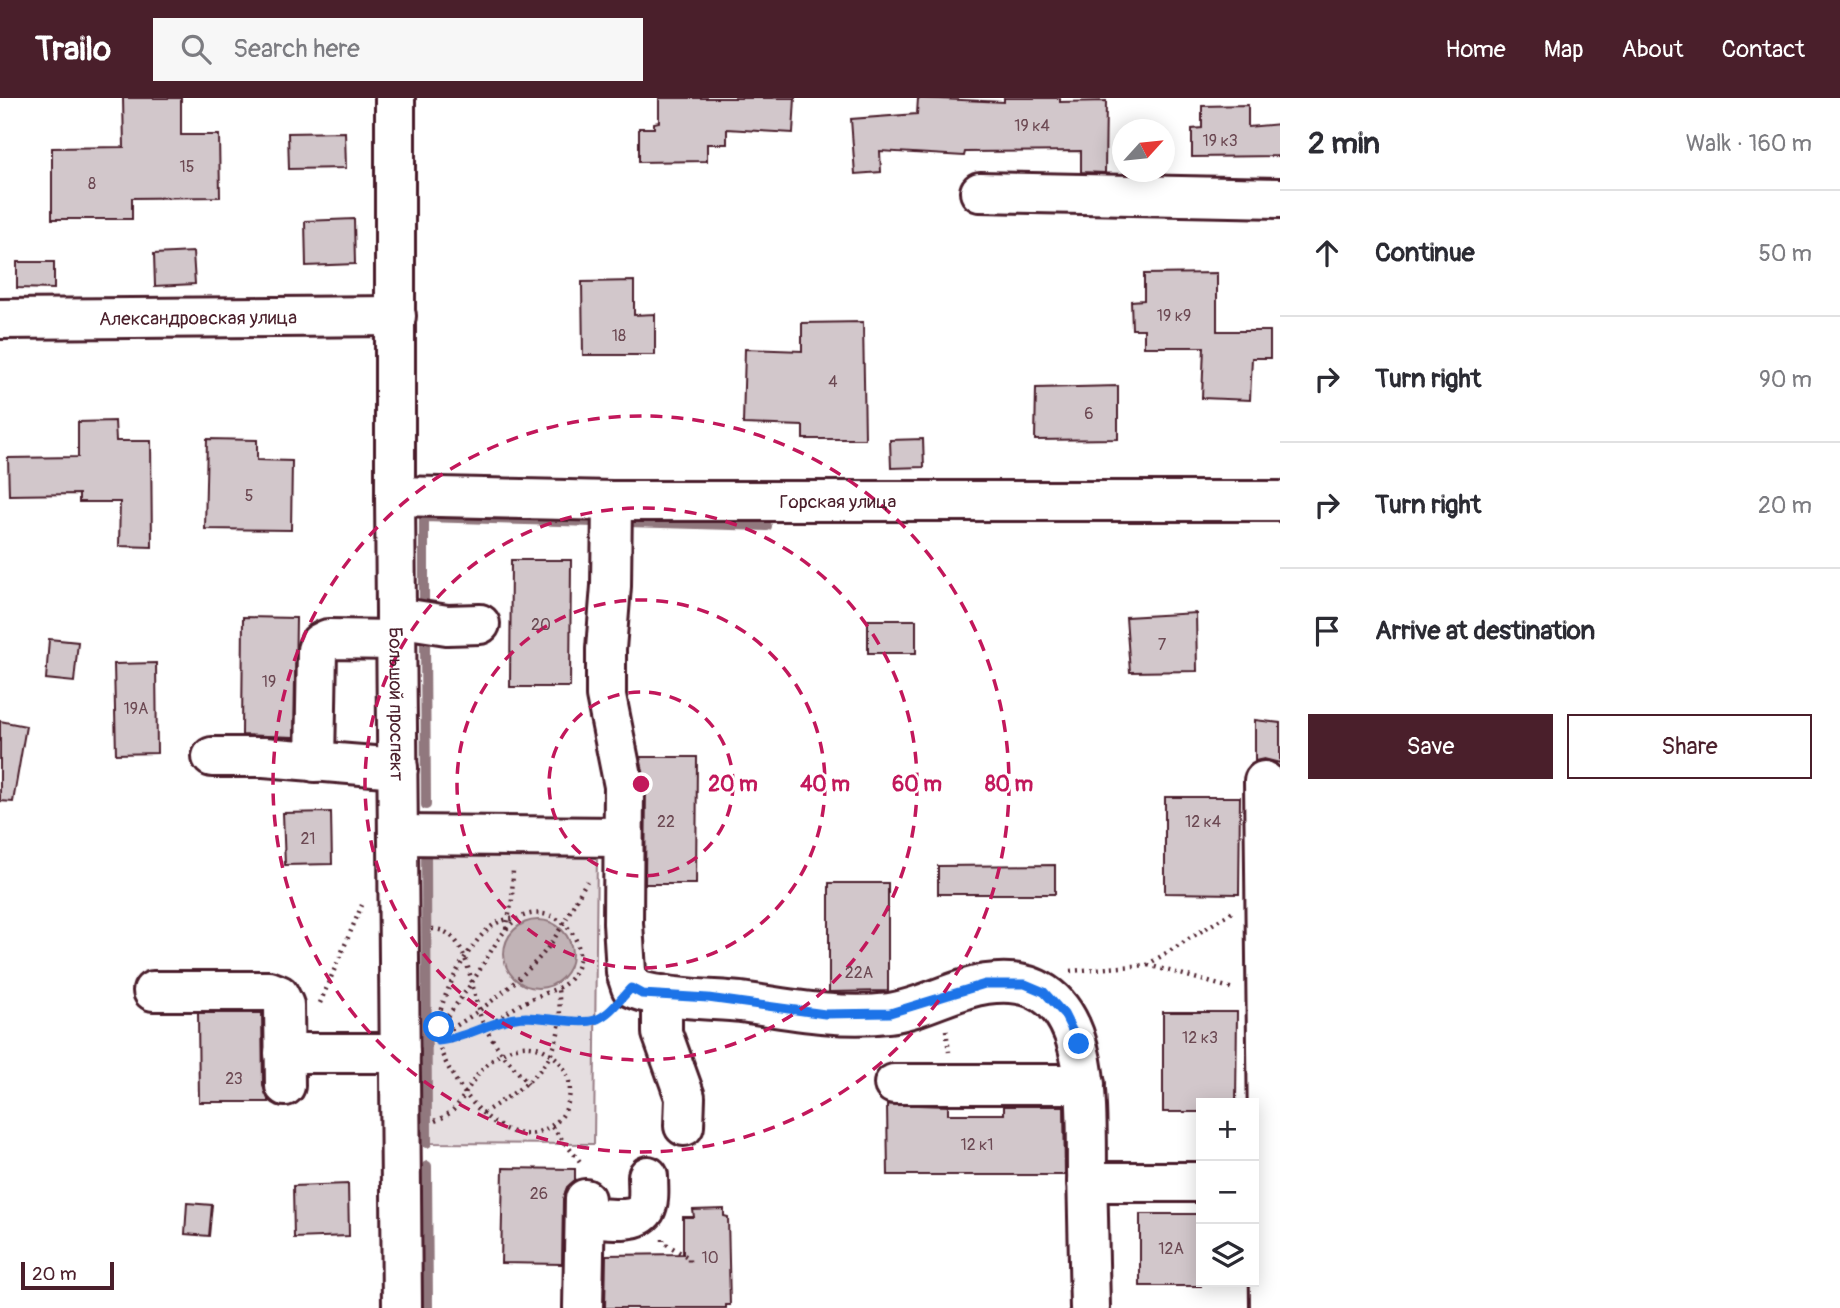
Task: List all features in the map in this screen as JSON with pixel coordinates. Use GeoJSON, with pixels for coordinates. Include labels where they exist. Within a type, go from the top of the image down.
{"type":"FeatureCollection","features":[{"type":"Feature","properties":{"kind":"street","name":"Большой проспект"},"geometry":{"type":"LineString","coordinates":[[395,98],[398,835],[427,1043],[402,1308]]}},
{"type":"Feature","properties":{"kind":"street"},"geometry":{"type":"LineString","coordinates":[[980,192],[1280,198]]}},
{"type":"Feature","properties":{"kind":"street","name":"Александровская улица"},"geometry":{"type":"LineString","coordinates":[[0,319],[396,316]]}},
{"type":"Feature","properties":{"kind":"street","name":"Горская улица"},"geometry":{"type":"LineString","coordinates":[[395,496],[612,501],[1280,501]]}},
{"type":"Feature","properties":{"kind":"street"},"geometry":{"type":"LineString","coordinates":[[612,501],[606,696],[624,786],[623,923],[626,972],[647,991],[685,1097],[684,1126]]}},
{"type":"Feature","properties":{"kind":"street"},"geometry":{"type":"LineString","coordinates":[[315,762],[317,650],[320,643],[328,639],[396,628],[480,624]]}},
{"type":"Feature","properties":{"kind":"street"},"geometry":{"type":"LineString","coordinates":[[212,757],[398,768]]}},
{"type":"Feature","properties":{"kind":"street"},"geometry":{"type":"LineString","coordinates":[[1264,781],[1270,1308]]}},
{"type":"Feature","properties":{"kind":"street"},"geometry":{"type":"LineString","coordinates":[[398,835],[623,837]]}},
{"type":"Feature","properties":{"kind":"street"},"geometry":{"type":"LineString","coordinates":[[647,991],[825,1014],[890,1013],[985,984],[1025,984],[1044,992],[1064,1014],[1079,1044],[1085,1084],[1090,1308]]}},
{"type":"Feature","properties":{"kind":"street"},"geometry":{"type":"LineString","coordinates":[[153,991],[269,990],[279,995],[284,1005],[285,1069],[427,1043]]}},
{"type":"Feature","properties":{"kind":"street"},"geometry":{"type":"LineString","coordinates":[[894,1084],[1085,1084]]}},
{"type":"Feature","properties":{"kind":"street"},"geometry":{"type":"LineString","coordinates":[[583,1308],[585,1208],[638,1216],[648,1202],[648,1176]]}},
{"type":"Feature","properties":{"kind":"street"},"geometry":{"type":"LineString","coordinates":[[1087,1182],[1196,1182]]}},
{"type":"Feature","properties":{"kind":"path"},"geometry":{"type":"LineString","coordinates":[[506,930],[506,918],[512,900],[513,864]]}},
{"type":"Feature","properties":{"kind":"path"},"geometry":{"type":"LineString","coordinates":[[1147,965],[1265,891]]}},
{"type":"Feature","properties":{"kind":"path"},"geometry":{"type":"LineString","coordinates":[[319,1004],[368,894]]}},
{"type":"Feature","properties":{"kind":"path"},"geometry":{"type":"LineString","coordinates":[[427,1043],[473,981],[506,930],[517,919],[533,913],[548,914],[563,921],[574,933],[579,949],[578,965],[570,979],[558,990],[509,1010],[495,1023]]}},
{"type":"Feature","properties":{"kind":"path"},"geometry":{"type":"LineString","coordinates":[[439,1027],[440,1010],[448,986],[464,958],[492,925],[506,918],[517,919]]}},
{"type":"Feature","properties":{"kind":"path"},"geometry":{"type":"LineString","coordinates":[[427,1043],[478,1011],[515,981],[543,953],[559,927]]}},
{"type":"Feature","properties":{"kind":"path"},"geometry":{"type":"LineString","coordinates":[[440,929],[454,938],[464,958],[485,1027],[502,1053],[528,1083]]}},
{"type":"Feature","properties":{"kind":"path"},"geometry":{"type":"LineString","coordinates":[[1025,984],[1049,973],[1147,965],[1266,998]]}},
{"type":"Feature","properties":{"kind":"path"},"geometry":{"type":"LineString","coordinates":[[483,1113],[528,1083],[552,1054],[560,1019],[558,990]]}},
{"type":"Feature","properties":{"kind":"path"},"geometry":{"type":"LineString","coordinates":[[427,1043],[452,1040],[495,1023],[527,1017],[594,1021],[647,991]]}},
{"type":"Feature","properties":{"kind":"path"},"geometry":{"type":"LineString","coordinates":[[940,998],[948,1041],[951,1084]]}},
{"type":"Feature","properties":{"kind":"path"},"geometry":{"type":"LineString","coordinates":[[427,1043],[465,1093],[483,1113],[500,1128],[519,1134],[536,1133],[552,1127],[563,1114],[569,1099],[569,1082],[563,1066],[552,1054],[536,1047],[519,1046],[502,1053],[480,1071],[465,1093],[454,1109],[434,1121]]}},
{"type":"Feature","properties":{"kind":"path"},"geometry":{"type":"LineString","coordinates":[[552,1127],[586,1169],[585,1208]]}},
{"type":"Feature","properties":{"kind":"shaded area"},"geometry":{"type":"Polygon","coordinates":[[[426,846],[597,848],[594,1144],[427,1143],[426,846]]]}},
{"type":"Feature","properties":{"kind":"shaded area"},"geometry":{"type":"Polygon","coordinates":[[[531,920],[545,920],[557,925],[567,935],[572,954],[567,973],[557,983],[545,988],[531,988],[519,983],[509,973],[504,961],[504,947],[509,935],[519,925],[531,920]]]}},
{"type":"Feature","properties":{"kind":"building"},"geometry":{"type":"Polygon","coordinates":[[[123,98],[181,98],[181,135],[219,135],[220,197],[132,198],[132,219],[52,219],[52,148],[124,147],[123,98]]]}},
{"type":"Feature","properties":{"kind":"building"},"geometry":{"type":"Polygon","coordinates":[[[659,98],[795,98],[793,133],[727,129],[727,144],[707,144],[707,161],[639,162],[639,128],[654,128],[654,123],[659,122],[659,98]]]}},
{"type":"Feature","properties":{"kind":"building"},"geometry":{"type":"Polygon","coordinates":[[[918,98],[1004,102],[1004,98],[1060,98],[1060,102],[1106,101],[1105,173],[1081,172],[1081,151],[965,152],[964,156],[880,151],[881,172],[855,174],[851,119],[917,114],[918,98]]]}},
{"type":"Feature","properties":{"kind":"building"},"geometry":{"type":"Polygon","coordinates":[[[1248,105],[1248,127],[1280,124],[1280,156],[1192,157],[1192,129],[1202,128],[1202,106],[1248,105]]]}},
{"type":"Feature","properties":{"kind":"building"},"geometry":{"type":"Polygon","coordinates":[[[345,132],[346,168],[289,169],[288,133],[345,132]]]}},
{"type":"Feature","properties":{"kind":"building"},"geometry":{"type":"Polygon","coordinates":[[[354,219],[355,264],[306,266],[305,221],[354,219]]]}},
{"type":"Feature","properties":{"kind":"building"},"geometry":{"type":"Polygon","coordinates":[[[193,252],[195,284],[155,286],[154,254],[193,252]]]}},
{"type":"Feature","properties":{"kind":"building"},"geometry":{"type":"Polygon","coordinates":[[[17,262],[54,262],[54,289],[17,288],[17,262]]]}},
{"type":"Feature","properties":{"kind":"building"},"geometry":{"type":"Polygon","coordinates":[[[1217,273],[1217,331],[1270,331],[1270,358],[1252,358],[1250,400],[1202,398],[1204,347],[1144,347],[1144,329],[1132,329],[1131,301],[1144,300],[1144,274],[1217,273]]]}},
{"type":"Feature","properties":{"kind":"building"},"geometry":{"type":"Polygon","coordinates":[[[634,281],[634,315],[655,314],[655,355],[583,355],[582,282],[634,281]]]}},
{"type":"Feature","properties":{"kind":"building"},"geometry":{"type":"Polygon","coordinates":[[[863,322],[865,439],[803,439],[803,426],[743,424],[745,349],[802,351],[802,323],[863,322]]]}},
{"type":"Feature","properties":{"kind":"building"},"geometry":{"type":"Polygon","coordinates":[[[1118,386],[1118,439],[1035,440],[1036,388],[1118,386]]]}},
{"type":"Feature","properties":{"kind":"building"},"geometry":{"type":"Polygon","coordinates":[[[115,421],[116,441],[151,441],[152,547],[119,546],[120,502],[79,502],[79,494],[9,495],[8,458],[78,457],[78,422],[115,421]]]}},
{"type":"Feature","properties":{"kind":"building"},"geometry":{"type":"Polygon","coordinates":[[[207,439],[257,440],[257,460],[292,461],[291,530],[205,529],[207,439]]]}},
{"type":"Feature","properties":{"kind":"building"},"geometry":{"type":"Polygon","coordinates":[[[923,439],[924,467],[891,468],[890,440],[923,439]]]}},
{"type":"Feature","properties":{"kind":"building"},"geometry":{"type":"Polygon","coordinates":[[[511,560],[571,560],[570,687],[510,687],[511,560]]]}},
{"type":"Feature","properties":{"kind":"building"},"geometry":{"type":"Polygon","coordinates":[[[1196,613],[1197,671],[1130,672],[1126,617],[1196,613]]]}},
{"type":"Feature","properties":{"kind":"building"},"geometry":{"type":"Polygon","coordinates":[[[243,617],[296,618],[294,737],[242,735],[243,617]]]}},
{"type":"Feature","properties":{"kind":"building"},"geometry":{"type":"Polygon","coordinates":[[[868,620],[916,620],[916,653],[868,653],[868,620]]]}},
{"type":"Feature","properties":{"kind":"building"},"geometry":{"type":"Polygon","coordinates":[[[49,639],[78,642],[74,682],[46,679],[49,639]]]}},
{"type":"Feature","properties":{"kind":"building"},"geometry":{"type":"Polygon","coordinates":[[[156,663],[157,753],[116,754],[114,664],[156,663]]]}},
{"type":"Feature","properties":{"kind":"building"},"geometry":{"type":"Polygon","coordinates":[[[1255,720],[1280,723],[1280,763],[1264,759],[1255,761],[1255,720]]]}},
{"type":"Feature","properties":{"kind":"building"},"geometry":{"type":"Polygon","coordinates":[[[0,721],[26,726],[13,802],[0,801],[0,721]]]}},
{"type":"Feature","properties":{"kind":"building"},"geometry":{"type":"Polygon","coordinates":[[[640,757],[697,757],[696,884],[645,884],[646,786],[640,757]]]}},
{"type":"Feature","properties":{"kind":"building"},"geometry":{"type":"Polygon","coordinates":[[[1165,797],[1240,797],[1239,894],[1165,893],[1165,797]]]}},
{"type":"Feature","properties":{"kind":"building"},"geometry":{"type":"Polygon","coordinates":[[[331,812],[332,864],[285,865],[283,813],[331,812]]]}},
{"type":"Feature","properties":{"kind":"building"},"geometry":{"type":"Polygon","coordinates":[[[1055,865],[1055,894],[938,894],[938,866],[1055,865]]]}},
{"type":"Feature","properties":{"kind":"building"},"geometry":{"type":"Polygon","coordinates":[[[829,883],[888,883],[888,991],[829,992],[829,883]]]}},
{"type":"Feature","properties":{"kind":"building"},"geometry":{"type":"Polygon","coordinates":[[[1163,1012],[1237,1012],[1236,1098],[1196,1098],[1196,1112],[1163,1112],[1163,1012]]]}},
{"type":"Feature","properties":{"kind":"building"},"geometry":{"type":"Polygon","coordinates":[[[198,1013],[262,1013],[263,1086],[269,1102],[199,1102],[198,1013]]]}},
{"type":"Feature","properties":{"kind":"building"},"geometry":{"type":"Polygon","coordinates":[[[887,1104],[948,1106],[948,1114],[1004,1114],[1004,1106],[1064,1106],[1065,1175],[888,1175],[887,1104]]]}},
{"type":"Feature","properties":{"kind":"building"},"geometry":{"type":"Polygon","coordinates":[[[503,1168],[575,1169],[575,1180],[567,1187],[563,1199],[562,1264],[501,1263],[503,1168]]]}},
{"type":"Feature","properties":{"kind":"building"},"geometry":{"type":"Polygon","coordinates":[[[348,1184],[349,1236],[294,1238],[293,1186],[348,1184]]]}},
{"type":"Feature","properties":{"kind":"building"},"geometry":{"type":"Polygon","coordinates":[[[187,1203],[212,1205],[209,1236],[185,1234],[187,1203]]]}},
{"type":"Feature","properties":{"kind":"building"},"geometry":{"type":"Polygon","coordinates":[[[724,1209],[724,1216],[728,1217],[730,1305],[726,1305],[726,1308],[605,1308],[606,1255],[683,1254],[683,1217],[694,1217],[693,1210],[724,1209]]]}},
{"type":"Feature","properties":{"kind":"building"},"geometry":{"type":"Polygon","coordinates":[[[1140,1214],[1196,1214],[1196,1286],[1140,1286],[1140,1214]]]}},
{"type":"Feature","properties":{"kind":"waterway"},"geometry":{"type":"LineString","coordinates":[[424,602],[424,517],[594,522]]}},
{"type":"Feature","properties":{"kind":"waterway"},"geometry":{"type":"LineString","coordinates":[[627,522],[767,526]]}},
{"type":"Feature","properties":{"kind":"waterway"},"geometry":{"type":"LineString","coordinates":[[425,637],[426,805]]}},
{"type":"Feature","properties":{"kind":"waterway"},"geometry":{"type":"LineString","coordinates":[[426,846],[427,1143]]}},
{"type":"Feature","properties":{"kind":"waterway"},"geometry":{"type":"LineString","coordinates":[[427,1166],[428,1308]]}},
{"type":"Feature","properties":{"kind":"route"},"geometry":{"type":"LineString","coordinates":[[439,1027],[438,1041],[452,1040],[510,1019],[527,1017],[594,1021],[607,1013],[631,988],[642,994],[708,998],[825,1014],[890,1013],[985,984],[1025,984],[1044,992],[1064,1014],[1079,1044]]}}]}
